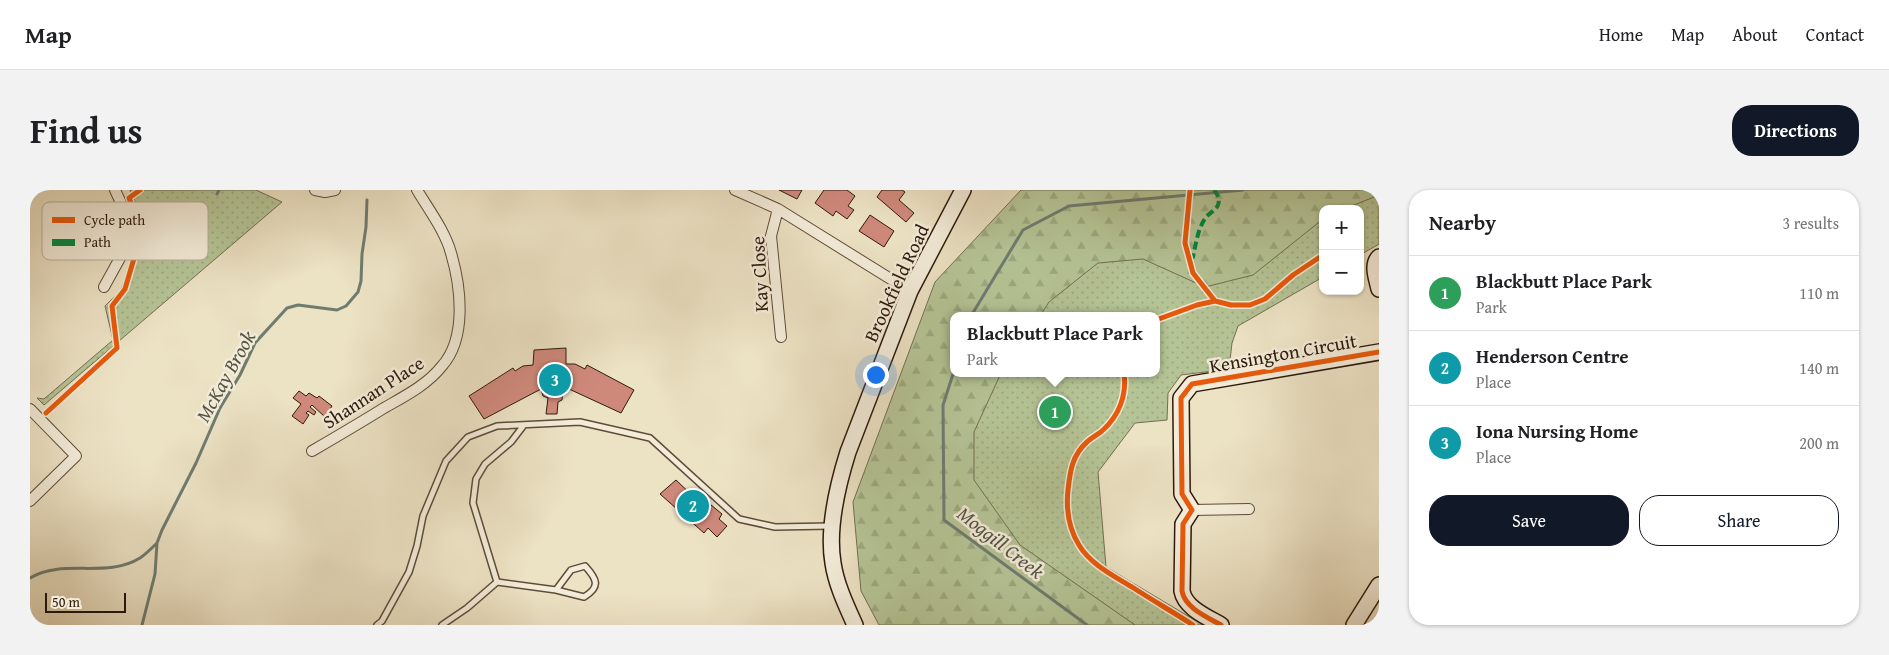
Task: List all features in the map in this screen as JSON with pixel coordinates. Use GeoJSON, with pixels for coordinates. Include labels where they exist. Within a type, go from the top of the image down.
{"type":"FeatureCollection","features":[{"type":"Feature","properties":{"kind":"street"},"geometry":{"type":"LineString","coordinates":[[115,190],[121,202]]}},
{"type":"Feature","properties":{"kind":"street"},"geometry":{"type":"LineString","coordinates":[[315,190],[324,192],[335,190]]}},
{"type":"Feature","properties":{"kind":"street","name":"Shannan Place"},"geometry":{"type":"LineString","coordinates":[[312,451],[423,385],[444,365],[457,340],[458,285],[451,252],[435,219],[417,190]]}},
{"type":"Feature","properties":{"kind":"street"},"geometry":{"type":"LineString","coordinates":[[735,190],[778,209],[910,291]]}},
{"type":"Feature","properties":{"kind":"street","name":"Brookfield Road"},"geometry":{"type":"LineString","coordinates":[[855,625],[842,597],[832,562],[833,526],[837,492],[848,452],[910,291],[963,190]]}},
{"type":"Feature","properties":{"kind":"street","name":"Kay Close"},"geometry":{"type":"LineString","coordinates":[[778,209],[771,236],[781,338]]}},
{"type":"Feature","properties":{"kind":"street"},"geometry":{"type":"LineString","coordinates":[[104,287],[119,260]]}},
{"type":"Feature","properties":{"kind":"street"},"geometry":{"type":"LineString","coordinates":[[1377,262],[1379,288]]}},
{"type":"Feature","properties":{"kind":"street","name":"Kensington Circuit"},"geometry":{"type":"LineString","coordinates":[[1192,510],[1182,494],[1181,398],[1192,384],[1379,352]]}},
{"type":"Feature","properties":{"kind":"street"},"geometry":{"type":"LineString","coordinates":[[30,410],[76,456],[30,501]]}},
{"type":"Feature","properties":{"kind":"street"},"geometry":{"type":"LineString","coordinates":[[1221,625],[1191,606],[1183,598],[1183,524],[1192,510],[1249,509]]}},
{"type":"Feature","properties":{"kind":"street"},"geometry":{"type":"LineString","coordinates":[[1354,625],[1379,585]]}},
{"type":"Feature","properties":{"kind":"lane"},"geometry":{"type":"LineString","coordinates":[[377,625],[382,621],[409,572],[423,516],[446,461],[468,437],[497,426],[580,422],[650,438],[739,519],[775,527],[833,526]]}},
{"type":"Feature","properties":{"kind":"lane"},"geometry":{"type":"LineString","coordinates":[[497,582],[473,503],[476,479],[485,464],[511,442],[524,425]]}},
{"type":"Feature","properties":{"kind":"lane"},"geometry":{"type":"LineString","coordinates":[[442,625],[467,608],[497,582],[556,590],[584,597],[592,592],[596,585],[595,577],[586,566],[572,570],[556,590]]}},
{"type":"Feature","properties":{"kind":"green space"},"geometry":{"type":"Polygon","coordinates":[[[130,190],[256,190],[282,202],[44,405],[37,398],[44,399],[113,340],[105,306],[120,291],[134,260],[208,260],[208,202],[135,202],[130,190]]]}},
{"type":"Feature","properties":{"kind":"green space"},"geometry":{"type":"Polygon","coordinates":[[[1021,190],[1379,190],[1379,195],[1354,205],[1319,205],[1319,222],[1253,275],[1205,287],[1143,259],[1098,263],[1049,302],[1043,312],[950,312],[950,377],[999,377],[974,432],[974,480],[1020,545],[1135,625],[879,625],[861,591],[853,502],[935,282],[1021,190]]]}},
{"type":"Feature","properties":{"kind":"green space"},"geometry":{"type":"Polygon","coordinates":[[[1243,190],[1379,190],[1379,244],[1364,253],[1364,205],[1319,205],[1319,279],[1238,326],[1232,343],[1229,369],[1181,375],[1168,393],[1167,420],[1135,423],[1098,472],[1106,567],[1203,625],[1087,625],[944,520],[954,377],[1160,377],[1160,312],[980,312],[1243,190]]]}},
{"type":"Feature","properties":{"kind":"building"},"geometry":{"type":"Polygon","coordinates":[[[779,190],[802,190],[797,199],[779,190]]]}},
{"type":"Feature","properties":{"kind":"building"},"geometry":{"type":"Polygon","coordinates":[[[824,190],[847,190],[855,196],[848,206],[854,210],[847,219],[836,211],[833,216],[815,203],[824,190]]]}},
{"type":"Feature","properties":{"kind":"building"},"geometry":{"type":"Polygon","coordinates":[[[882,190],[902,190],[905,192],[899,200],[914,213],[906,222],[877,197],[882,190]]]}},
{"type":"Feature","properties":{"kind":"building"},"geometry":{"type":"Polygon","coordinates":[[[870,215],[894,231],[884,247],[859,231],[870,215]]]}},
{"type":"Feature","properties":{"kind":"building"},"geometry":{"type":"Polygon","coordinates":[[[566,348],[566,364],[575,364],[585,369],[587,365],[634,390],[621,413],[569,389],[563,390],[562,400],[558,402],[557,414],[546,414],[548,398],[543,396],[541,389],[484,419],[469,396],[513,368],[515,371],[523,366],[533,365],[534,350],[566,348]]]}},
{"type":"Feature","properties":{"kind":"building"},"geometry":{"type":"Polygon","coordinates":[[[299,391],[306,396],[309,393],[317,398],[319,396],[332,406],[325,417],[312,405],[310,407],[316,412],[314,415],[308,411],[306,413],[309,415],[303,424],[292,416],[301,404],[293,398],[299,391]]]}},
{"type":"Feature","properties":{"kind":"building"},"geometry":{"type":"Polygon","coordinates":[[[676,480],[696,499],[699,495],[722,514],[719,519],[727,526],[717,537],[708,528],[704,533],[660,494],[676,480]]]}},
{"type":"Feature","properties":{"kind":"waterway"},"geometry":{"type":"LineString","coordinates":[[217,194],[219,190]]}},
{"type":"Feature","properties":{"kind":"waterway","name":"Moggill Creek"},"geometry":{"type":"LineString","coordinates":[[973,312],[1023,230],[1069,206],[1243,190]]}},
{"type":"Feature","properties":{"kind":"waterway","name":"McKay Brook"},"geometry":{"type":"LineString","coordinates":[[142,625],[155,574],[157,543],[162,530],[196,463],[220,408],[240,375],[255,343],[287,308],[298,305],[337,310],[346,306],[358,292],[361,281],[367,200]]}},
{"type":"Feature","properties":{"kind":"waterway","name":"Moggill Creek"},"geometry":{"type":"LineString","coordinates":[[952,377],[943,405],[944,520],[1087,625]]}},
{"type":"Feature","properties":{"kind":"waterway"},"geometry":{"type":"LineString","coordinates":[[30,578],[56,569],[99,568],[127,564],[140,558],[157,543]]}},
{"type":"Feature","properties":{"kind":"marked path"},"geometry":{"type":"LineString","coordinates":[[1190,260],[1193,257],[1201,225],[1218,205],[1218,197],[1214,190]]}},
{"type":"Feature","properties":{"kind":"cycle path"},"geometry":{"type":"LineString","coordinates":[[131,202],[129,198],[140,190]]}},
{"type":"Feature","properties":{"kind":"cycle path"},"geometry":{"type":"LineString","coordinates":[[1190,190],[1185,243],[1193,273],[1215,301]]}},
{"type":"Feature","properties":{"kind":"cycle path"},"geometry":{"type":"LineString","coordinates":[[1160,319],[1197,305],[1215,301],[1231,305],[1250,305],[1265,299],[1293,275],[1319,258]]}},
{"type":"Feature","properties":{"kind":"cycle path"},"geometry":{"type":"LineString","coordinates":[[46,413],[117,348],[112,306],[125,289],[134,260]]}},
{"type":"Feature","properties":{"kind":"cycle path"},"geometry":{"type":"LineString","coordinates":[[1221,625],[1192,607],[1187,602],[1182,591],[1183,524],[1192,510],[1182,494],[1181,398],[1192,384],[1379,352]]}},
{"type":"Feature","properties":{"kind":"cycle path"},"geometry":{"type":"LineString","coordinates":[[1124,377],[1123,397],[1113,419],[1102,431],[1082,447],[1075,458],[1067,497],[1071,526],[1079,545],[1096,564],[1193,625]]}},
{"type":"Feature","properties":{"kind":"place","name":"Iona Nursing Home"},"geometry":{"type":"Point","coordinates":[555,380]}},
{"type":"Feature","properties":{"kind":"place","name":"Blackbutt Place Park"},"geometry":{"type":"Point","coordinates":[1055,412]}},
{"type":"Feature","properties":{"kind":"place","name":"Henderson Centre"},"geometry":{"type":"Point","coordinates":[693,506]}}]}
